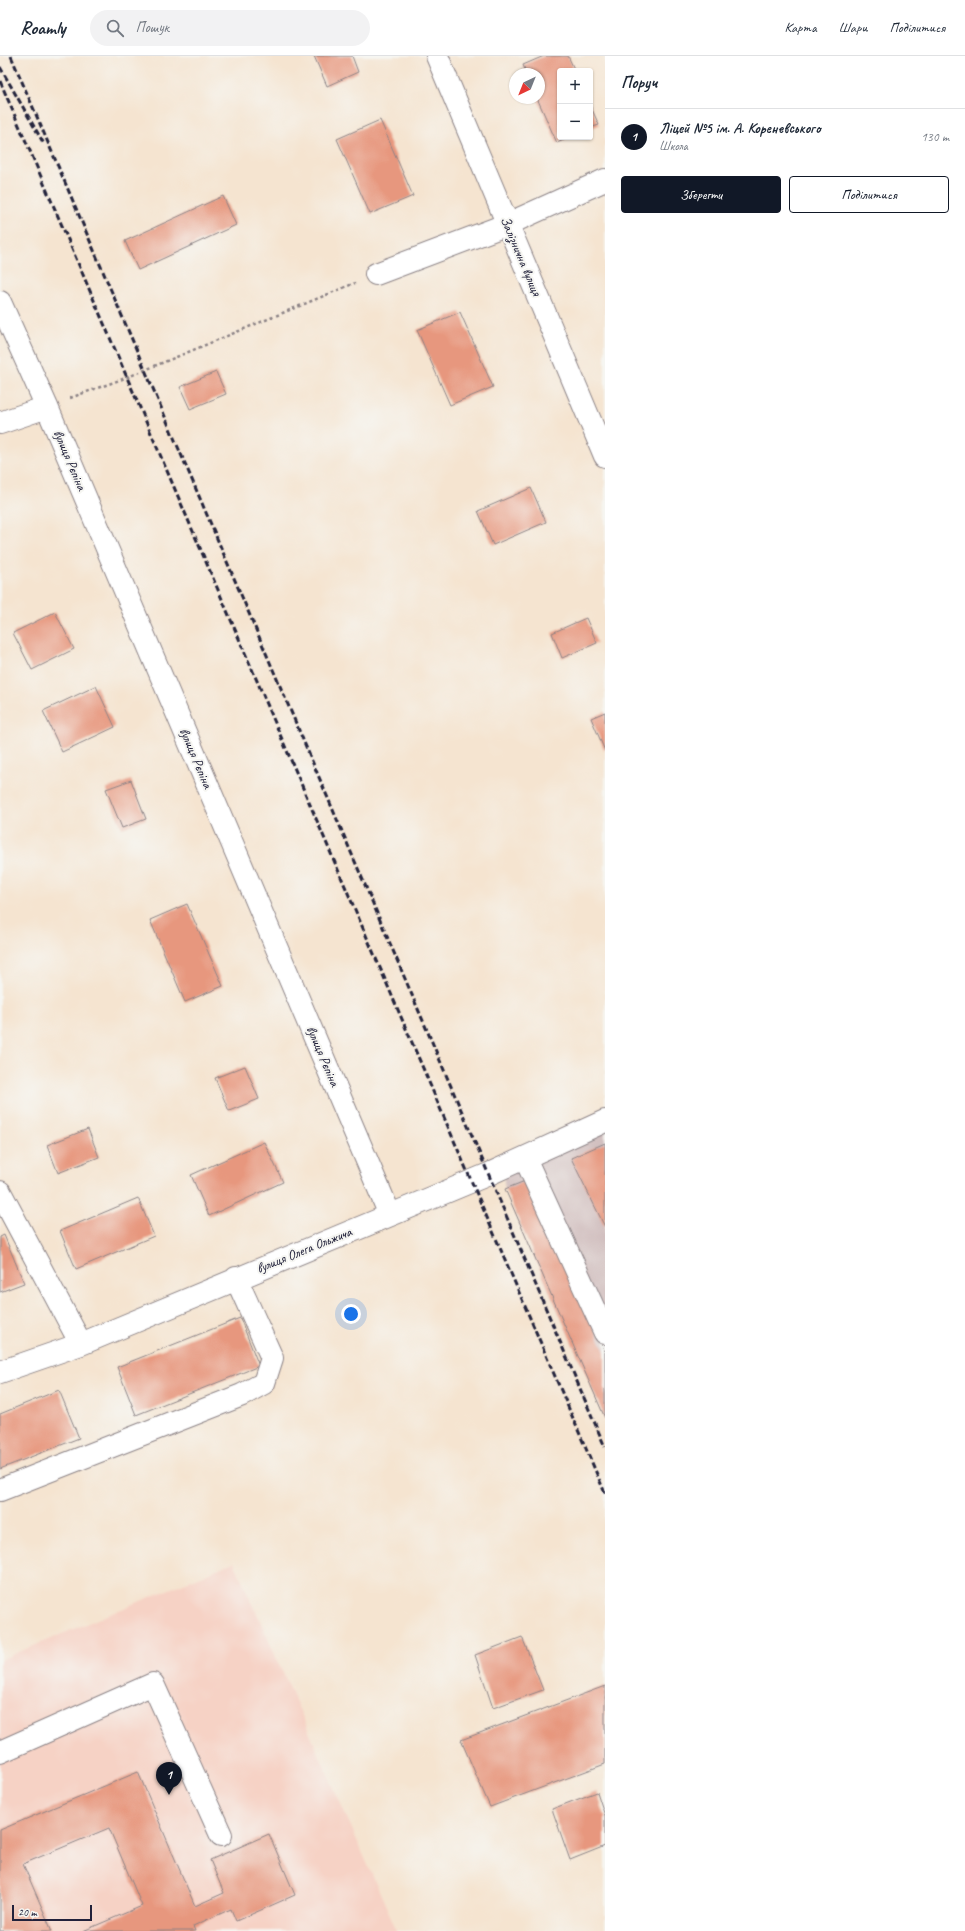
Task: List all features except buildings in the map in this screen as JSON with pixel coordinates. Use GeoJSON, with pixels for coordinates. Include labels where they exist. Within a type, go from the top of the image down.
{"type":"FeatureCollection","features":[{"type":"Feature","properties":{"kind":"street","name":"Залізнична вулиця"},"geometry":{"type":"LineString","coordinates":[[437,56],[605,456]]}},
{"type":"Feature","properties":{"kind":"street"},"geometry":{"type":"LineString","coordinates":[[376,274],[508,224],[605,180]]}},
{"type":"Feature","properties":{"kind":"street","name":"вулиця Рєпіна"},"geometry":{"type":"LineString","coordinates":[[0,302],[47,407],[390,1215]]}},
{"type":"Feature","properties":{"kind":"street"},"geometry":{"type":"LineString","coordinates":[[0,423],[47,407]]}},
{"type":"Feature","properties":{"kind":"street","name":"вулиця Олега Ольжича"},"geometry":{"type":"LineString","coordinates":[[0,1372],[81,1344],[525,1158],[603,1128]]}},
{"type":"Feature","properties":{"kind":"street"},"geometry":{"type":"LineString","coordinates":[[525,1158],[605,1333]]}},
{"type":"Feature","properties":{"kind":"street"},"geometry":{"type":"LineString","coordinates":[[0,1192],[81,1344]]}},
{"type":"Feature","properties":{"kind":"street"},"geometry":{"type":"LineString","coordinates":[[0,1490],[242,1396],[264,1383],[272,1358],[236,1278]]}},
{"type":"Feature","properties":{"kind":"street"},"geometry":{"type":"LineString","coordinates":[[0,1752],[153,1684],[221,1835]]}},
{"type":"Feature","properties":{"kind":"path"},"geometry":{"type":"LineString","coordinates":[[47,407],[128,377],[376,274]]}},
{"type":"Feature","properties":{"kind":"shaded area"},"geometry":{"type":"Polygon","coordinates":[[[605,1125],[605,1418],[505,1189],[503,1173],[605,1125]]]}},
{"type":"Feature","properties":{"kind":"shaded area"},"geometry":{"type":"Polygon","coordinates":[[[234,1562],[397,1931],[0,1931],[0,1660],[234,1562]]]}},
{"type":"Feature","properties":{"kind":"railway"},"geometry":{"type":"LineString","coordinates":[[11,56],[605,1447]]}},
{"type":"Feature","properties":{"kind":"railway"},"geometry":{"type":"LineString","coordinates":[[0,67],[44,144]]}},
{"type":"Feature","properties":{"kind":"railway"},"geometry":{"type":"LineString","coordinates":[[0,81],[605,1493]]}},
{"type":"Feature","properties":{"kind":"place","name":"Ліцей №5 ім. А. Кореневського"},"geometry":{"type":"Point","coordinates":[169,1795]}}]}
